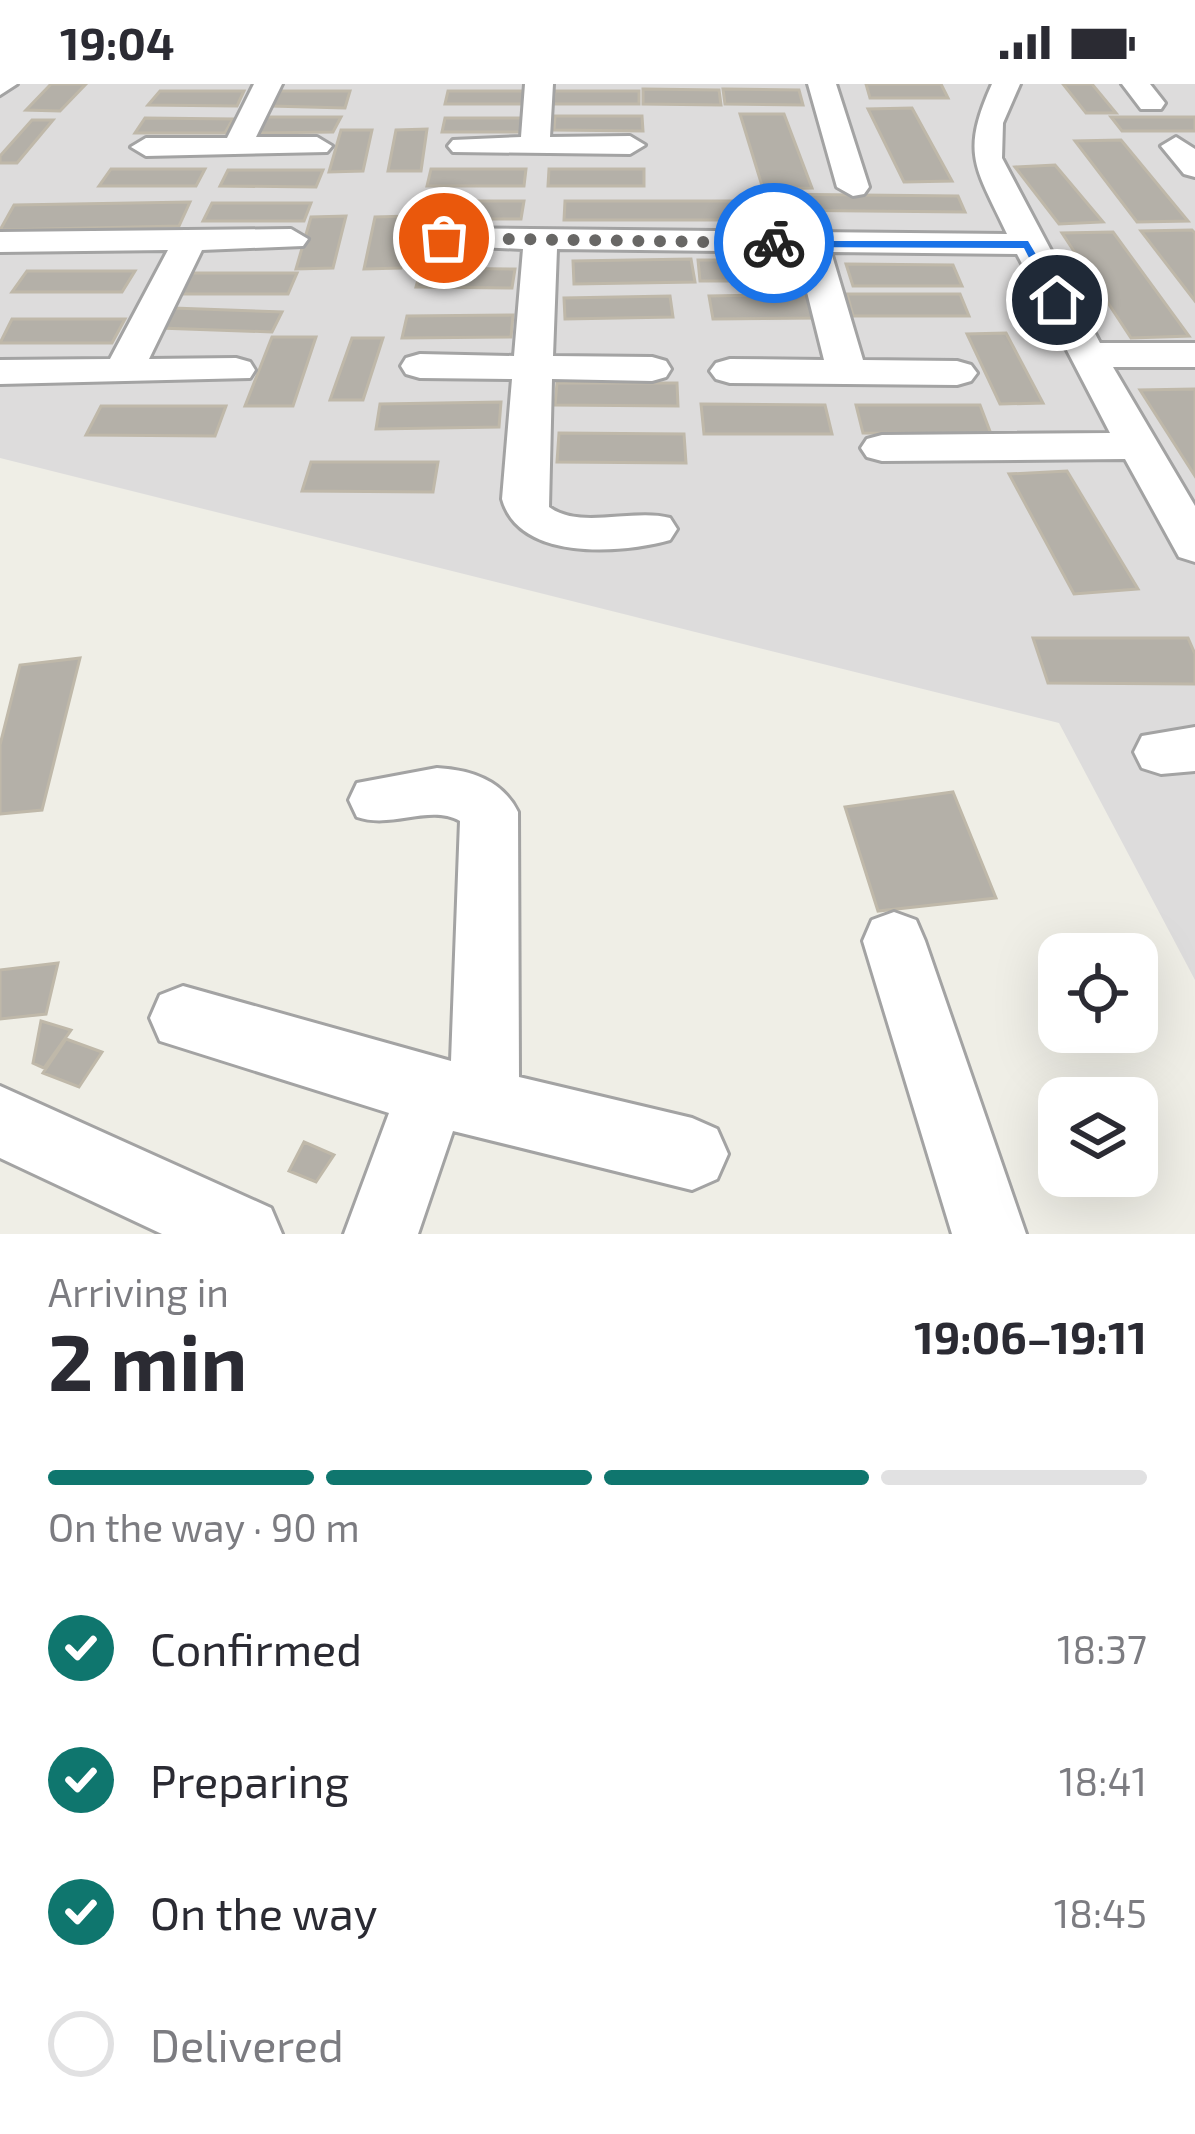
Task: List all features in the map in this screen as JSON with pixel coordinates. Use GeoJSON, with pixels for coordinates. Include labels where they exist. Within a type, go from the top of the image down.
{"type":"FeatureCollection","features":[{"type":"Feature","properties":{"kind":"street"},"geometry":{"type":"LineString","coordinates":[[237,146],[268,84]]}},
{"type":"Feature","properties":{"kind":"street"},"geometry":{"type":"LineString","coordinates":[[535,145],[539,84]]}},
{"type":"Feature","properties":{"kind":"street"},"geometry":{"type":"LineString","coordinates":[[822,84],[853,187]]}},
{"type":"Feature","properties":{"kind":"street"},"geometry":{"type":"LineString","coordinates":[[1000,85],[989,123],[987,158],[1028,244],[1195,546]]}},
{"type":"Feature","properties":{"kind":"street"},"geometry":{"type":"LineString","coordinates":[[146,147],[317,146]]}},
{"type":"Feature","properties":{"kind":"street"},"geometry":{"type":"LineString","coordinates":[[463,146],[630,146]]}},
{"type":"Feature","properties":{"kind":"street"},"geometry":{"type":"LineString","coordinates":[[0,242],[291,238]]}},
{"type":"Feature","properties":{"kind":"street"},"geometry":{"type":"LineString","coordinates":[[444,238],[1028,244]]}},
{"type":"Feature","properties":{"kind":"street"},"geometry":{"type":"LineString","coordinates":[[124,370],[190,240]]}},
{"type":"Feature","properties":{"kind":"street"},"geometry":{"type":"LineString","coordinates":[[541,240],[526,516],[551,530],[653,529]]}},
{"type":"Feature","properties":{"kind":"street"},"geometry":{"type":"LineString","coordinates":[[812,244],[847,374]]}},
{"type":"Feature","properties":{"kind":"street"},"geometry":{"type":"LineString","coordinates":[[1089,355],[1195,355]]}},
{"type":"Feature","properties":{"kind":"street"},"geometry":{"type":"LineString","coordinates":[[420,366],[652,369]]}},
{"type":"Feature","properties":{"kind":"street"},"geometry":{"type":"LineString","coordinates":[[0,372],[236,370]]}},
{"type":"Feature","properties":{"kind":"street"},"geometry":{"type":"LineString","coordinates":[[730,371],[957,373]]}},
{"type":"Feature","properties":{"kind":"street"},"geometry":{"type":"LineString","coordinates":[[882,448],[1140,446]]}},
{"type":"Feature","properties":{"kind":"street"},"geometry":{"type":"LineString","coordinates":[[377,800],[459,790],[477,798],[489,812],[458,1096],[381,1234]]}},
{"type":"Feature","properties":{"kind":"street"},"geometry":{"type":"LineString","coordinates":[[894,941],[989,1234]]}},
{"type":"Feature","properties":{"kind":"street"},"geometry":{"type":"LineString","coordinates":[[183,1018],[458,1096],[692,1154]]}},
{"type":"Feature","properties":{"kind":"street"},"geometry":{"type":"LineString","coordinates":[[0,1121],[245,1234]]}},
{"type":"Feature","properties":{"kind":"shaded area"},"geometry":{"type":"Polygon","coordinates":[[[0,84],[1195,84],[1195,980],[1059,723],[0,458],[0,84]]]}},
{"type":"Feature","properties":{"kind":"building"},"geometry":{"type":"Polygon","coordinates":[[[51,84],[86,84],[60,111],[26,110],[51,84]]]}},
{"type":"Feature","properties":{"kind":"building"},"geometry":{"type":"Polygon","coordinates":[[[866,84],[941,84],[948,98],[870,98],[866,84]]]}},
{"type":"Feature","properties":{"kind":"building"},"geometry":{"type":"Polygon","coordinates":[[[1063,84],[1092,84],[1116,113],[1086,113],[1063,84]]]}},
{"type":"Feature","properties":{"kind":"building"},"geometry":{"type":"Polygon","coordinates":[[[643,89],[719,90],[721,105],[643,104],[643,89]]]}},
{"type":"Feature","properties":{"kind":"building"},"geometry":{"type":"Polygon","coordinates":[[[723,89],[799,90],[803,105],[725,104],[723,89]]]}},
{"type":"Feature","properties":{"kind":"building"},"geometry":{"type":"Polygon","coordinates":[[[160,91],[244,91],[237,106],[148,105],[160,91]]]}},
{"type":"Feature","properties":{"kind":"building"},"geometry":{"type":"Polygon","coordinates":[[[280,91],[350,91],[345,108],[272,106],[280,91]]]}},
{"type":"Feature","properties":{"kind":"building"},"geometry":{"type":"Polygon","coordinates":[[[448,91],[533,91],[531,104],[445,104],[448,91]]]}},
{"type":"Feature","properties":{"kind":"building"},"geometry":{"type":"Polygon","coordinates":[[[555,91],[639,91],[639,104],[553,104],[555,91]]]}},
{"type":"Feature","properties":{"kind":"building"},"geometry":{"type":"Polygon","coordinates":[[[912,108],[952,181],[904,182],[868,109],[912,108]]]}},
{"type":"Feature","properties":{"kind":"building"},"geometry":{"type":"Polygon","coordinates":[[[740,114],[784,114],[812,188],[763,189],[740,114]]]}},
{"type":"Feature","properties":{"kind":"building"},"geometry":{"type":"Polygon","coordinates":[[[555,116],[642,116],[643,131],[554,130],[555,116]]]}},
{"type":"Feature","properties":{"kind":"building"},"geometry":{"type":"Polygon","coordinates":[[[266,117],[341,117],[333,132],[259,133],[266,117]]]}},
{"type":"Feature","properties":{"kind":"building"},"geometry":{"type":"Polygon","coordinates":[[[1111,117],[1195,117],[1195,131],[1122,131],[1111,117]]]}},
{"type":"Feature","properties":{"kind":"building"},"geometry":{"type":"Polygon","coordinates":[[[145,118],[233,119],[225,133],[135,133],[145,118]]]}},
{"type":"Feature","properties":{"kind":"building"},"geometry":{"type":"Polygon","coordinates":[[[445,118],[533,118],[531,132],[442,132],[445,118]]]}},
{"type":"Feature","properties":{"kind":"building"},"geometry":{"type":"Polygon","coordinates":[[[32,120],[53,120],[17,163],[0,163],[0,156],[32,120]]]}},
{"type":"Feature","properties":{"kind":"building"},"geometry":{"type":"Polygon","coordinates":[[[427,129],[421,171],[388,171],[396,130],[427,129]]]}},
{"type":"Feature","properties":{"kind":"building"},"geometry":{"type":"Polygon","coordinates":[[[341,130],[372,130],[363,171],[329,172],[341,130]]]}},
{"type":"Feature","properties":{"kind":"building"},"geometry":{"type":"Polygon","coordinates":[[[1121,140],[1188,221],[1137,222],[1075,141],[1121,140]]]}},
{"type":"Feature","properties":{"kind":"building"},"geometry":{"type":"Polygon","coordinates":[[[1055,165],[1103,222],[1059,224],[1015,167],[1055,165]]]}},
{"type":"Feature","properties":{"kind":"building"},"geometry":{"type":"Polygon","coordinates":[[[111,169],[205,169],[196,186],[99,186],[111,169]]]}},
{"type":"Feature","properties":{"kind":"building"},"geometry":{"type":"Polygon","coordinates":[[[431,169],[526,169],[524,186],[427,186],[431,169]]]}},
{"type":"Feature","properties":{"kind":"building"},"geometry":{"type":"Polygon","coordinates":[[[549,169],[644,169],[644,186],[548,186],[549,169]]]}},
{"type":"Feature","properties":{"kind":"building"},"geometry":{"type":"Polygon","coordinates":[[[228,170],[323,170],[316,187],[220,186],[228,170]]]}},
{"type":"Feature","properties":{"kind":"building"},"geometry":{"type":"Polygon","coordinates":[[[758,194],[958,196],[965,212],[760,210],[758,194]]]}},
{"type":"Feature","properties":{"kind":"building"},"geometry":{"type":"Polygon","coordinates":[[[425,201],[524,201],[521,219],[421,219],[425,201]]]}},
{"type":"Feature","properties":{"kind":"building"},"geometry":{"type":"Polygon","coordinates":[[[565,201],[739,201],[743,220],[564,220],[565,201]]]}},
{"type":"Feature","properties":{"kind":"building"},"geometry":{"type":"Polygon","coordinates":[[[190,202],[179,226],[0,230],[14,205],[190,202]]]}},
{"type":"Feature","properties":{"kind":"building"},"geometry":{"type":"Polygon","coordinates":[[[212,203],[311,203],[304,221],[203,221],[212,203]]]}},
{"type":"Feature","properties":{"kind":"building"},"geometry":{"type":"Polygon","coordinates":[[[346,216],[333,268],[296,269],[311,217],[346,216]]]}},
{"type":"Feature","properties":{"kind":"building"},"geometry":{"type":"Polygon","coordinates":[[[410,216],[401,268],[364,269],[375,217],[410,216]]]}},
{"type":"Feature","properties":{"kind":"building"},"geometry":{"type":"Polygon","coordinates":[[[1141,231],[1195,233],[1195,301],[1141,231]]]}},
{"type":"Feature","properties":{"kind":"building"},"geometry":{"type":"Polygon","coordinates":[[[1113,232],[1189,336],[1131,338],[1062,233],[1113,232]]]}},
{"type":"Feature","properties":{"kind":"building"},"geometry":{"type":"Polygon","coordinates":[[[691,259],[695,282],[574,284],[573,261],[691,259]]]}},
{"type":"Feature","properties":{"kind":"building"},"geometry":{"type":"Polygon","coordinates":[[[698,260],[804,260],[809,281],[700,281],[698,260]]]}},
{"type":"Feature","properties":{"kind":"building"},"geometry":{"type":"Polygon","coordinates":[[[846,264],[953,265],[962,286],[853,286],[846,264]]]}},
{"type":"Feature","properties":{"kind":"building"},"geometry":{"type":"Polygon","coordinates":[[[421,268],[515,269],[512,288],[416,287],[421,268]]]}},
{"type":"Feature","properties":{"kind":"building"},"geometry":{"type":"Polygon","coordinates":[[[27,271],[135,271],[122,292],[12,292],[27,271]]]}},
{"type":"Feature","properties":{"kind":"building"},"geometry":{"type":"Polygon","coordinates":[[[189,273],[297,273],[288,294],[178,294],[189,273]]]}},
{"type":"Feature","properties":{"kind":"building"},"geometry":{"type":"Polygon","coordinates":[[[813,294],[820,318],[713,319],[709,296],[813,294]]]}},
{"type":"Feature","properties":{"kind":"building"},"geometry":{"type":"Polygon","coordinates":[[[847,294],[960,294],[969,316],[853,316],[847,294]]]}},
{"type":"Feature","properties":{"kind":"building"},"geometry":{"type":"Polygon","coordinates":[[[670,296],[673,317],[565,319],[564,298],[670,296]]]}},
{"type":"Feature","properties":{"kind":"building"},"geometry":{"type":"Polygon","coordinates":[[[173,308],[282,312],[272,332],[161,328],[173,308]]]}},
{"type":"Feature","properties":{"kind":"building"},"geometry":{"type":"Polygon","coordinates":[[[513,315],[511,337],[402,338],[407,316],[513,315]]]}},
{"type":"Feature","properties":{"kind":"building"},"geometry":{"type":"Polygon","coordinates":[[[12,319],[125,319],[112,343],[0,343],[12,319]]]}},
{"type":"Feature","properties":{"kind":"building"},"geometry":{"type":"Polygon","coordinates":[[[1006,333],[1043,403],[1000,404],[967,334],[1006,333]]]}},
{"type":"Feature","properties":{"kind":"building"},"geometry":{"type":"Polygon","coordinates":[[[272,337],[316,337],[293,406],[245,406],[272,337]]]}},
{"type":"Feature","properties":{"kind":"building"},"geometry":{"type":"Polygon","coordinates":[[[352,338],[383,338],[363,400],[330,400],[352,338]]]}},
{"type":"Feature","properties":{"kind":"building"},"geometry":{"type":"Polygon","coordinates":[[[557,383],[677,383],[678,406],[555,405],[557,383]]]}},
{"type":"Feature","properties":{"kind":"building"},"geometry":{"type":"Polygon","coordinates":[[[1195,389],[1195,476],[1140,390],[1195,389]]]}},
{"type":"Feature","properties":{"kind":"building"},"geometry":{"type":"Polygon","coordinates":[[[501,402],[499,427],[376,429],[380,404],[501,402]]]}},
{"type":"Feature","properties":{"kind":"building"},"geometry":{"type":"Polygon","coordinates":[[[701,404],[825,405],[832,434],[704,434],[701,404]]]}},
{"type":"Feature","properties":{"kind":"building"},"geometry":{"type":"Polygon","coordinates":[[[856,405],[980,405],[991,434],[863,433],[856,405]]]}},
{"type":"Feature","properties":{"kind":"building"},"geometry":{"type":"Polygon","coordinates":[[[101,406],[226,406],[215,436],[86,435],[101,406]]]}},
{"type":"Feature","properties":{"kind":"building"},"geometry":{"type":"Polygon","coordinates":[[[559,433],[684,434],[686,463],[557,462],[559,433]]]}},
{"type":"Feature","properties":{"kind":"building"},"geometry":{"type":"Polygon","coordinates":[[[311,462],[438,462],[433,492],[302,491],[311,462]]]}},
{"type":"Feature","properties":{"kind":"building"},"geometry":{"type":"Polygon","coordinates":[[[1067,471],[1138,589],[1074,594],[1009,474],[1067,471]]]}},
{"type":"Feature","properties":{"kind":"building"},"geometry":{"type":"Polygon","coordinates":[[[1033,638],[1188,638],[1195,654],[1195,684],[1048,683],[1033,638]]]}},
{"type":"Feature","properties":{"kind":"building"},"geometry":{"type":"Polygon","coordinates":[[[80,658],[42,810],[0,814],[0,745],[20,665],[80,658]]]}},
{"type":"Feature","properties":{"kind":"building"},"geometry":{"type":"Polygon","coordinates":[[[953,792],[996,898],[878,911],[845,807],[953,792]]]}},
{"type":"Feature","properties":{"kind":"building"},"geometry":{"type":"Polygon","coordinates":[[[58,963],[46,1014],[0,1019],[0,970],[58,963]]]}},
{"type":"Feature","properties":{"kind":"building"},"geometry":{"type":"Polygon","coordinates":[[[41,1021],[71,1030],[44,1068],[33,1063],[41,1021]]]}},
{"type":"Feature","properties":{"kind":"building"},"geometry":{"type":"Polygon","coordinates":[[[66,1039],[102,1052],[79,1087],[43,1073],[66,1039]]]}},
{"type":"Feature","properties":{"kind":"building"},"geometry":{"type":"Polygon","coordinates":[[[304,1142],[334,1155],[316,1182],[289,1171],[304,1142]]]}},
{"type":"Feature","properties":{"kind":"way so far"},"geometry":{"type":"LineString","coordinates":[[444,238],[774,243]]}},
{"type":"Feature","properties":{"kind":"route"},"geometry":{"type":"LineString","coordinates":[[774,243],[1028,244],[1057,300]]}}]}
